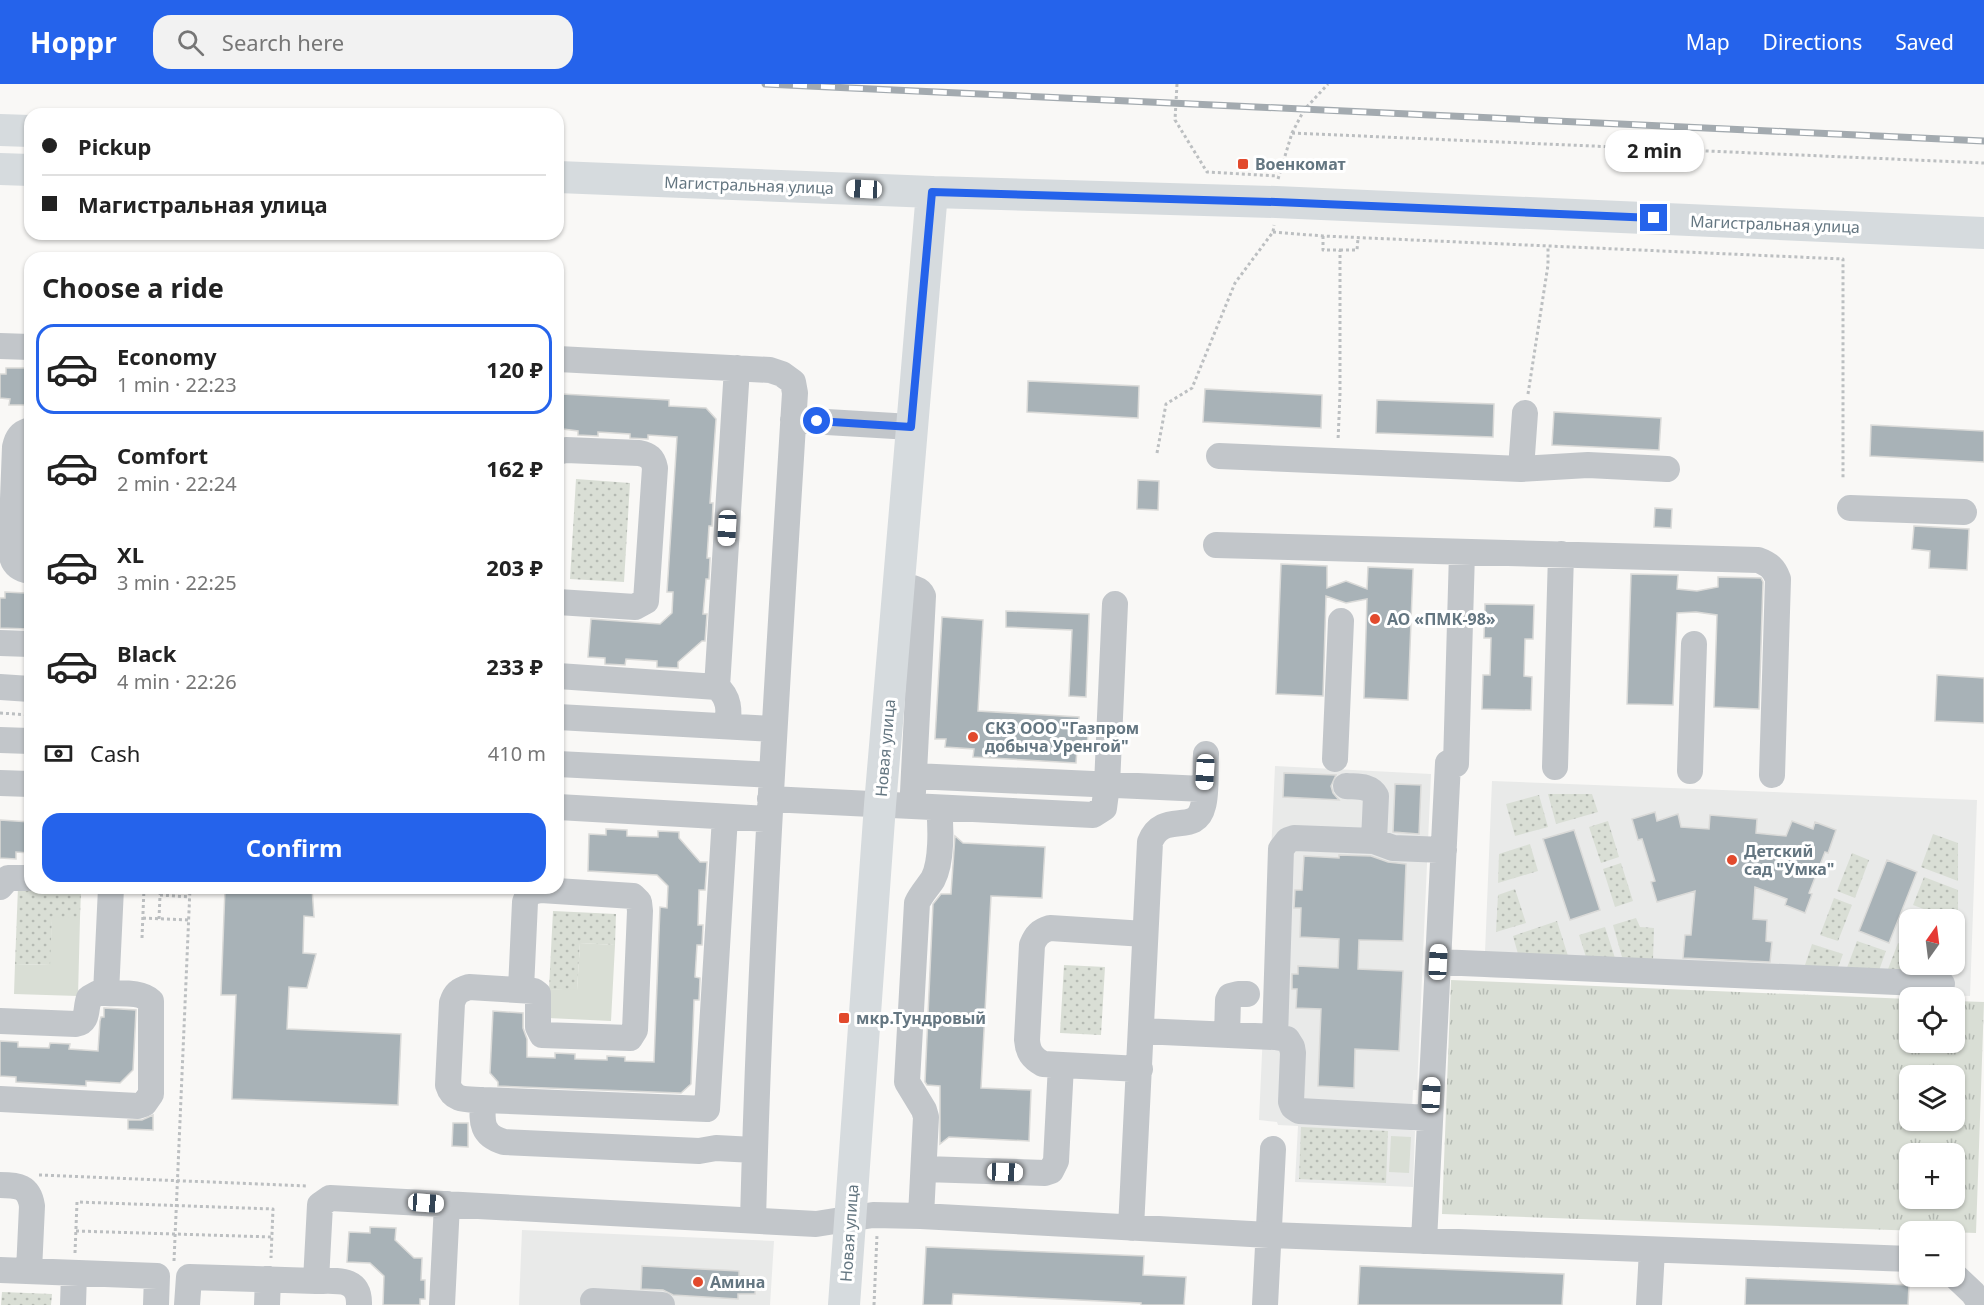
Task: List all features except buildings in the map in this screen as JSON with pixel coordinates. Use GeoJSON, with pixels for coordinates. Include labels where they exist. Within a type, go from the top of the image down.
{"type":"FeatureCollection","features":[{"type":"Feature","properties":{"kind":"main road"},"geometry":{"type":"LineString","coordinates":[[0,130],[24,131]]}},
{"type":"Feature","properties":{"kind":"main road"},"geometry":{"type":"LineString","coordinates":[[0,142],[24,143]]}},
{"type":"Feature","properties":{"kind":"main road"},"geometry":{"type":"LineString","coordinates":[[0,169],[24,170]]}},
{"type":"Feature","properties":{"kind":"main road","name":"Магистральная улица"},"geometry":{"type":"LineString","coordinates":[[564,177],[932,192],[1288,202],[1984,233]]}},
{"type":"Feature","properties":{"kind":"main road","name":"Новая улица"},"geometry":{"type":"LineString","coordinates":[[844,1305],[880,805],[932,192]]}},
{"type":"Feature","properties":{"kind":"street"},"geometry":{"type":"LineString","coordinates":[[0,346],[24,347]]}},
{"type":"Feature","properties":{"kind":"street"},"geometry":{"type":"LineString","coordinates":[[564,359],[770,370],[782,374],[793,382],[795,393],[770,798],[754,1150],[753,1220]]}},
{"type":"Feature","properties":{"kind":"street"},"geometry":{"type":"LineString","coordinates":[[717,687],[737,369]]}},
{"type":"Feature","properties":{"kind":"street"},"geometry":{"type":"LineString","coordinates":[[1521,469],[1525,413]]}},
{"type":"Feature","properties":{"kind":"street"},"geometry":{"type":"LineString","coordinates":[[793,420],[911,427]]}},
{"type":"Feature","properties":{"kind":"street"},"geometry":{"type":"LineString","coordinates":[[24,432],[17,439],[15,447],[11,551],[12,562],[19,569],[24,570]]}},
{"type":"Feature","properties":{"kind":"street"},"geometry":{"type":"LineString","coordinates":[[564,450],[639,453],[647,455],[653,461],[655,468],[646,601],[635,607],[564,602]]}},
{"type":"Feature","properties":{"kind":"street"},"geometry":{"type":"LineString","coordinates":[[1220,456],[1521,469],[1588,465],[1666,469]]}},
{"type":"Feature","properties":{"kind":"street"},"geometry":{"type":"LineString","coordinates":[[1850,508],[1964,512]]}},
{"type":"Feature","properties":{"kind":"street"},"geometry":{"type":"LineString","coordinates":[[1216,545],[1758,560],[1768,563],[1775,570],[1778,579],[1772,775]]}},
{"type":"Feature","properties":{"kind":"street"},"geometry":{"type":"LineString","coordinates":[[1424,1242],[1462,552]]}},
{"type":"Feature","properties":{"kind":"street"},"geometry":{"type":"LineString","coordinates":[[1555,767],[1561,554]]}},
{"type":"Feature","properties":{"kind":"street"},"geometry":{"type":"LineString","coordinates":[[898,587],[917,589],[923,596],[912,806]]}},
{"type":"Feature","properties":{"kind":"street"},"geometry":{"type":"LineString","coordinates":[[564,765],[770,798],[1093,815],[1104,808],[1107,785],[1115,604]]}},
{"type":"Feature","properties":{"kind":"street"},"geometry":{"type":"LineString","coordinates":[[1335,759],[1341,621]]}},
{"type":"Feature","properties":{"kind":"street"},"geometry":{"type":"LineString","coordinates":[[0,643],[24,644]]}},
{"type":"Feature","properties":{"kind":"street"},"geometry":{"type":"LineString","coordinates":[[1690,771],[1694,644]]}},
{"type":"Feature","properties":{"kind":"street"},"geometry":{"type":"LineString","coordinates":[[564,676],[717,687],[728,700],[728,726]]}},
{"type":"Feature","properties":{"kind":"street"},"geometry":{"type":"LineString","coordinates":[[0,687],[24,689]]}},
{"type":"Feature","properties":{"kind":"street"},"geometry":{"type":"LineString","coordinates":[[564,717],[774,729]]}},
{"type":"Feature","properties":{"kind":"street"},"geometry":{"type":"LineString","coordinates":[[0,740],[24,741]]}},
{"type":"Feature","properties":{"kind":"street"},"geometry":{"type":"LineString","coordinates":[[1131,1228],[1149,842],[1161,825],[1194,820],[1199,814],[1203,806],[1206,754]]}},
{"type":"Feature","properties":{"kind":"street"},"geometry":{"type":"LineString","coordinates":[[914,776],[1204,789]]}},
{"type":"Feature","properties":{"kind":"street"},"geometry":{"type":"LineString","coordinates":[[0,783],[24,784]]}},
{"type":"Feature","properties":{"kind":"street"},"geometry":{"type":"LineString","coordinates":[[1346,786],[1366,787],[1374,792],[1376,796],[1374,841]]}},
{"type":"Feature","properties":{"kind":"street"},"geometry":{"type":"LineString","coordinates":[[564,807],[725,817],[770,798]]}},
{"type":"Feature","properties":{"kind":"street"},"geometry":{"type":"LineString","coordinates":[[921,1216],[926,1118],[924,1110],[907,1082],[917,903],[936,870],[941,828],[939,808]]}},
{"type":"Feature","properties":{"kind":"street"},"geometry":{"type":"LineString","coordinates":[[707,1109],[725,817]]}},
{"type":"Feature","properties":{"kind":"street"},"geometry":{"type":"LineString","coordinates":[[1275,1037],[1281,849],[1288,840],[1294,838],[1374,841],[1393,848],[1444,850]]}},
{"type":"Feature","properties":{"kind":"street"},"geometry":{"type":"LineString","coordinates":[[0,887],[8,878],[24,878]]}},
{"type":"Feature","properties":{"kind":"street"},"geometry":{"type":"LineString","coordinates":[[564,890],[625,894],[633,896],[639,902],[634,1035],[625,1039],[542,1035],[538,1027],[538,994],[534,991],[469,987],[461,989],[454,995],[452,1003],[448,1085],[450,1092],[456,1097],[483,1100],[707,1109],[714,1113],[716,1119],[716,1148]]}},
{"type":"Feature","properties":{"kind":"street"},"geometry":{"type":"LineString","coordinates":[[106,993],[111,894]]}},
{"type":"Feature","properties":{"kind":"street"},"geometry":{"type":"LineString","coordinates":[[521,989],[525,902],[529,894]]}},
{"type":"Feature","properties":{"kind":"street"},"geometry":{"type":"LineString","coordinates":[[1140,1070],[1043,1064],[1035,1060],[1028,1048],[1032,945],[1035,937],[1041,931],[1050,928],[1146,934]]}},
{"type":"Feature","properties":{"kind":"street"},"geometry":{"type":"LineString","coordinates":[[1438,962],[1942,984]]}},
{"type":"Feature","properties":{"kind":"street"},"geometry":{"type":"LineString","coordinates":[[0,1021],[82,1023],[85,1019],[89,998],[98,993],[139,994],[151,1001],[151,1094],[148,1100],[138,1106],[0,1100]]}},
{"type":"Feature","properties":{"kind":"street"},"geometry":{"type":"LineString","coordinates":[[1227,1035],[1228,1000],[1233,994],[1247,994]]}},
{"type":"Feature","properties":{"kind":"street"},"geometry":{"type":"LineString","coordinates":[[1141,1031],[1287,1039],[1292,1047],[1291,1101],[1293,1107],[1299,1111],[1430,1118]]}},
{"type":"Feature","properties":{"kind":"street"},"geometry":{"type":"LineString","coordinates":[[924,1169],[1045,1173],[1051,1171],[1056,1161],[1061,1065]]}},
{"type":"Feature","properties":{"kind":"street"},"geometry":{"type":"LineString","coordinates":[[483,1100],[483,1123],[486,1131],[493,1139],[504,1142],[699,1151],[716,1148],[754,1150]]}},
{"type":"Feature","properties":{"kind":"street"},"geometry":{"type":"LineString","coordinates":[[1265,1305],[1273,1149]]}},
{"type":"Feature","properties":{"kind":"street"},"geometry":{"type":"LineString","coordinates":[[0,1185],[23,1188],[30,1196],[32,1206],[29,1271]]}},
{"type":"Feature","properties":{"kind":"street"},"geometry":{"type":"LineString","coordinates":[[316,1281],[318,1216],[320,1205],[330,1198],[816,1224],[873,1215],[921,1216],[1424,1242],[1899,1259]]}},
{"type":"Feature","properties":{"kind":"street"},"geometry":{"type":"LineString","coordinates":[[442,1305],[447,1204]]}},
{"type":"Feature","properties":{"kind":"street"},"geometry":{"type":"LineString","coordinates":[[1649,1305],[1652,1250]]}},
{"type":"Feature","properties":{"kind":"street"},"geometry":{"type":"LineString","coordinates":[[0,1270],[157,1276],[156,1305]]}},
{"type":"Feature","properties":{"kind":"street"},"geometry":{"type":"LineString","coordinates":[[73,1305],[74,1273]]}},
{"type":"Feature","properties":{"kind":"street"},"geometry":{"type":"LineString","coordinates":[[188,1305],[189,1277],[343,1282],[351,1284],[358,1291],[359,1305]]}},
{"type":"Feature","properties":{"kind":"street"},"geometry":{"type":"LineString","coordinates":[[267,1305],[269,1279]]}},
{"type":"Feature","properties":{"kind":"street"},"geometry":{"type":"LineString","coordinates":[[1965,1285],[1982,1305]]}},
{"type":"Feature","properties":{"kind":"street"},"geometry":{"type":"LineString","coordinates":[[593,1301],[662,1305]]}},
{"type":"Feature","properties":{"kind":"path"},"geometry":{"type":"LineString","coordinates":[[1177,84],[1175,120],[1207,172],[1278,176],[1292,133],[1304,110],[1328,84]]}},
{"type":"Feature","properties":{"kind":"path"},"geometry":{"type":"LineString","coordinates":[[1292,133],[1984,163]]}},
{"type":"Feature","properties":{"kind":"path"},"geometry":{"type":"LineString","coordinates":[[1156,453],[1166,404],[1192,388],[1235,283],[1273,232],[1358,238],[1843,259],[1844,478]]}},
{"type":"Feature","properties":{"kind":"path"},"geometry":{"type":"LineString","coordinates":[[1323,236],[1323,250],[1357,250],[1358,238]]}},
{"type":"Feature","properties":{"kind":"path"},"geometry":{"type":"LineString","coordinates":[[1525,413],[1548,265],[1548,247]]}},
{"type":"Feature","properties":{"kind":"path"},"geometry":{"type":"LineString","coordinates":[[1337,461],[1340,394],[1340,250]]}},
{"type":"Feature","properties":{"kind":"path"},"geometry":{"type":"LineString","coordinates":[[0,713],[24,715]]}},
{"type":"Feature","properties":{"kind":"path"},"geometry":{"type":"LineString","coordinates":[[142,938],[144,894]]}},
{"type":"Feature","properties":{"kind":"path"},"geometry":{"type":"LineString","coordinates":[[159,919],[160,895],[190,897],[174,1266]]}},
{"type":"Feature","properties":{"kind":"path"},"geometry":{"type":"LineString","coordinates":[[143,918],[189,920]]}},
{"type":"Feature","properties":{"kind":"path"},"geometry":{"type":"LineString","coordinates":[[74,1273],[77,1202],[273,1209],[269,1279]]}},
{"type":"Feature","properties":{"kind":"path"},"geometry":{"type":"LineString","coordinates":[[76,1231],[272,1237]]}},
{"type":"Feature","properties":{"kind":"shaded area"},"geometry":{"type":"Polygon","coordinates":[[[1275,766],[1431,774],[1417,1090],[1413,1090],[1411,1130],[1415,1131],[1413,1187],[1295,1182],[1298,1126],[1278,1125],[1277,1122],[1259,1120],[1275,766]]]}},
{"type":"Feature","properties":{"kind":"shaded area","name":"Детский сад \"Умка\""},"geometry":{"type":"Polygon","coordinates":[[[1492,781],[1977,800],[1970,996],[1965,996],[1965,987],[1899,987],[1899,993],[1484,977],[1492,781]]]}},
{"type":"Feature","properties":{"kind":"shaded area"},"geometry":{"type":"Polygon","coordinates":[[[522,1230],[774,1241],[770,1305],[519,1305],[522,1230]]]}},
{"type":"Feature","properties":{"kind":"green space"},"geometry":{"type":"Polygon","coordinates":[[[576,479],[630,483],[624,582],[570,579],[576,479]]]}},
{"type":"Feature","properties":{"kind":"green space"},"geometry":{"type":"Polygon","coordinates":[[[1548,794],[1592,794],[1598,812],[1556,824],[1548,794]]]}},
{"type":"Feature","properties":{"kind":"green space"},"geometry":{"type":"Polygon","coordinates":[[[1539,795],[1548,827],[1515,836],[1506,804],[1539,795]]]}},
{"type":"Feature","properties":{"kind":"green space"},"geometry":{"type":"Polygon","coordinates":[[[1608,821],[1619,857],[1601,863],[1589,827],[1608,821]]]}},
{"type":"Feature","properties":{"kind":"green space"},"geometry":{"type":"Polygon","coordinates":[[[1933,834],[1958,843],[1958,881],[1921,867],[1933,834]]]}},
{"type":"Feature","properties":{"kind":"green space"},"geometry":{"type":"Polygon","coordinates":[[[1530,844],[1538,871],[1498,883],[1499,854],[1530,844]]]}},
{"type":"Feature","properties":{"kind":"green space"},"geometry":{"type":"Polygon","coordinates":[[[1852,853],[1869,860],[1855,898],[1837,891],[1852,853]]]}},
{"type":"Feature","properties":{"kind":"green space"},"geometry":{"type":"Polygon","coordinates":[[[1621,863],[1633,901],[1615,907],[1603,869],[1621,863]]]}},
{"type":"Feature","properties":{"kind":"green space"},"geometry":{"type":"Polygon","coordinates":[[[1924,877],[1958,890],[1958,909],[1924,909],[1913,905],[1924,877]]]}},
{"type":"Feature","properties":{"kind":"green space"},"geometry":{"type":"Polygon","coordinates":[[[18,887],[24,887],[24,894],[81,894],[80,918],[52,918],[51,965],[15,964],[18,887]]]}},
{"type":"Feature","properties":{"kind":"green space"},"geometry":{"type":"Polygon","coordinates":[[[1515,889],[1526,923],[1496,932],[1498,895],[1515,889]]]}},
{"type":"Feature","properties":{"kind":"green space"},"geometry":{"type":"Polygon","coordinates":[[[1834,898],[1852,905],[1838,941],[1820,935],[1834,898]]]}},
{"type":"Feature","properties":{"kind":"green space"},"geometry":{"type":"Polygon","coordinates":[[[553,911],[616,914],[615,945],[580,943],[577,991],[549,989],[553,911]]]}},
{"type":"Feature","properties":{"kind":"green space"},"geometry":{"type":"Polygon","coordinates":[[[52,917],[80,918],[78,996],[14,994],[15,964],[50,965],[52,917]]]}},
{"type":"Feature","properties":{"kind":"green space"},"geometry":{"type":"Polygon","coordinates":[[[1636,918],[1640,927],[1654,928],[1653,960],[1622,957],[1613,925],[1636,918]]]}},
{"type":"Feature","properties":{"kind":"green space"},"geometry":{"type":"Polygon","coordinates":[[[1557,921],[1568,956],[1518,954],[1513,936],[1557,921]]]}},
{"type":"Feature","properties":{"kind":"green space"},"geometry":{"type":"Polygon","coordinates":[[[1605,927],[1615,958],[1586,957],[1579,935],[1605,927]]]}},
{"type":"Feature","properties":{"kind":"green space"},"geometry":{"type":"Polygon","coordinates":[[[1857,941],[1886,951],[1877,976],[1845,973],[1857,941]]]}},
{"type":"Feature","properties":{"kind":"green space"},"geometry":{"type":"Polygon","coordinates":[[[580,943],[615,945],[611,1021],[548,1018],[549,989],[577,990],[580,943]]]}},
{"type":"Feature","properties":{"kind":"green space"},"geometry":{"type":"Polygon","coordinates":[[[1898,943],[1899,975],[1939,975],[1937,979],[1885,977],[1898,943]]]}},
{"type":"Feature","properties":{"kind":"green space"},"geometry":{"type":"Polygon","coordinates":[[[1812,944],[1843,954],[1836,973],[1803,971],[1812,944]]]}},
{"type":"Feature","properties":{"kind":"green space"},"geometry":{"type":"Polygon","coordinates":[[[1064,965],[1105,967],[1101,1035],[1060,1033],[1064,965]]]}},
{"type":"Feature","properties":{"kind":"green space"},"geometry":{"type":"Polygon","coordinates":[[[1451,980],[1899,999],[1899,1053],[1965,1053],[1965,1001],[1984,1002],[1976,1233],[1965,1233],[1965,1221],[1899,1221],[1899,1230],[1442,1214],[1451,980]]]}},
{"type":"Feature","properties":{"kind":"green space"},"geometry":{"type":"Polygon","coordinates":[[[1301,1127],[1388,1131],[1386,1183],[1299,1179],[1301,1127]]]}},
{"type":"Feature","properties":{"kind":"green space"},"geometry":{"type":"Polygon","coordinates":[[[1391,1136],[1411,1137],[1409,1173],[1389,1172],[1391,1136]]]}},
{"type":"Feature","properties":{"kind":"green space"},"geometry":{"type":"Polygon","coordinates":[[[2,1292],[52,1294],[51,1305],[1,1305],[2,1292]]]}},
{"type":"Feature","properties":{"kind":"railway"},"geometry":{"type":"LineString","coordinates":[[765,84],[1984,141]]}},
{"type":"Feature","properties":{"kind":"place","name":"Военкомат"},"geometry":{"type":"Point","coordinates":[1243,164]}},
{"type":"Feature","properties":{"kind":"place","name":"АО «ПМК-98»"},"geometry":{"type":"Point","coordinates":[1375,619]}},
{"type":"Feature","properties":{"kind":"place","name":"СКЗ ООО \"Газпром добыча Уренгой\""},"geometry":{"type":"Point","coordinates":[973,737]}},
{"type":"Feature","properties":{"kind":"place","name":"Детский сад \"Умка\""},"geometry":{"type":"Point","coordinates":[1732,860]}},
{"type":"Feature","properties":{"kind":"place","name":"мкр.Тундровый"},"geometry":{"type":"Point","coordinates":[844,1018]}},
{"type":"Feature","properties":{"kind":"place","name":"Амина"},"geometry":{"type":"Point","coordinates":[698,1282]}},
{"type":"Feature","properties":{"kind":"route"},"geometry":{"type":"LineString","coordinates":[[817,421],[911,427],[932,192],[1276,202],[1654,218]]}}]}
